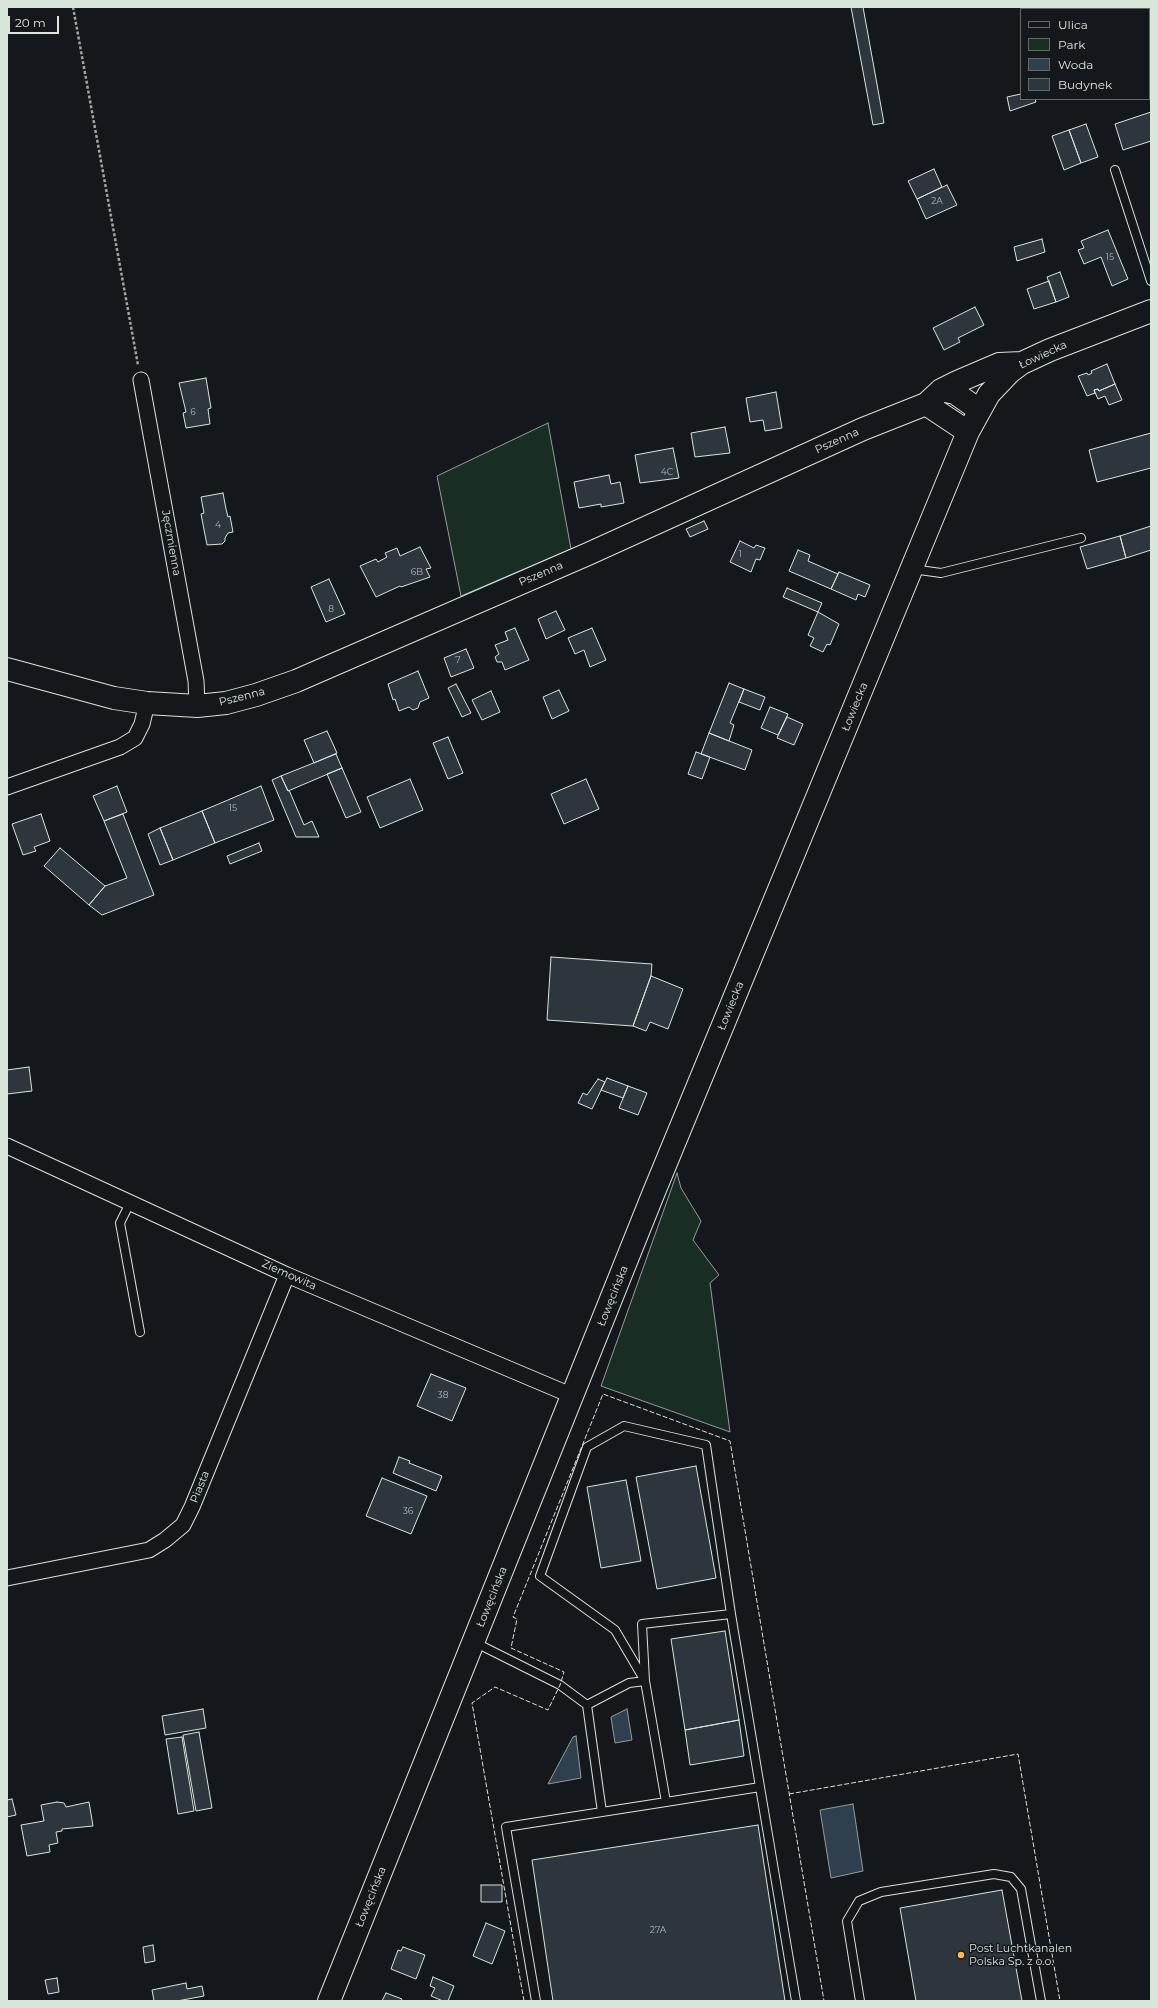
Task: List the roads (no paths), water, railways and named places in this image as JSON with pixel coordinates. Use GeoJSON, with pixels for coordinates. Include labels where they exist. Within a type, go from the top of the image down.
{"type":"FeatureCollection","features":[{"type":"Feature","properties":{"kind":"street","name":"Łowiecka"},"geometry":{"type":"LineString","coordinates":[[654,1192],[968,432],[979,410],[999,382],[1022,363],[1050,350],[1151,311]]}},
{"type":"Feature","properties":{"kind":"street","name":"Pszenna"},"geometry":{"type":"LineString","coordinates":[[7,669],[114,698],[147,703],[197,706],[226,703],[256,696],[588,554],[863,430],[934,397],[999,364],[1022,363]]}},
{"type":"Feature","properties":{"kind":"street","name":"Jęczmienna"},"geometry":{"type":"LineString","coordinates":[[140,380],[196,681],[197,706]]}},
{"type":"Feature","properties":{"kind":"street"},"geometry":{"type":"LineString","coordinates":[[934,397],[955,393],[979,410]]}},
{"type":"Feature","properties":{"kind":"street"},"geometry":{"type":"LineString","coordinates":[[934,397],[968,432]]}},
{"type":"Feature","properties":{"kind":"street"},"geometry":{"type":"LineString","coordinates":[[7,787],[120,747],[135,738],[142,724],[147,703]]}},
{"type":"Feature","properties":{"kind":"street","name":"Ziemowita"},"geometry":{"type":"LineString","coordinates":[[7,1146],[287,1274],[573,1396]]}},
{"type":"Feature","properties":{"kind":"street","name":"Łowęcińska"},"geometry":{"type":"LineString","coordinates":[[329,2001],[654,1192]]}},
{"type":"Feature","properties":{"kind":"street","name":"Piasta"},"geometry":{"type":"LineString","coordinates":[[7,1578],[149,1550],[165,1540],[182,1525],[192,1508],[287,1274]]}},
{"type":"Feature","properties":{"kind":"lane"},"geometry":{"type":"LineString","coordinates":[[1115,170],[1151,281]]}},
{"type":"Feature","properties":{"kind":"lane"},"geometry":{"type":"LineString","coordinates":[[912,569],[941,573],[1081,538]]}},
{"type":"Feature","properties":{"kind":"lane"},"geometry":{"type":"LineString","coordinates":[[130,1203],[120,1223],[140,1332]]}},
{"type":"Feature","properties":{"kind":"lane"},"geometry":{"type":"LineString","coordinates":[[644,1681],[615,1630],[540,1576],[587,1447],[624,1426],[706,1445],[731,1614],[796,2001]]}},
{"type":"Feature","properties":{"kind":"lane"},"geometry":{"type":"LineString","coordinates":[[666,1802],[644,1681],[642,1624],[731,1614]]}},
{"type":"Feature","properties":{"kind":"lane"},"geometry":{"type":"LineString","coordinates":[[474,1642],[560,1685],[587,1705],[602,1812]]}},
{"type":"Feature","properties":{"kind":"lane"},"geometry":{"type":"LineString","coordinates":[[587,1705],[629,1684],[644,1681]]}},
{"type":"Feature","properties":{"kind":"lane"},"geometry":{"type":"LineString","coordinates":[[536,2001],[506,1827],[760,1787]]}},
{"type":"Feature","properties":{"kind":"lane"},"geometry":{"type":"LineString","coordinates":[[860,2001],[847,1921],[859,1901],[881,1892],[994,1874],[1011,1877],[1021,1889],[1041,2001]]}},
{"type":"Feature","properties":{"kind":"water"},"geometry":{"type":"Polygon","coordinates":[[[627,1709],[632,1740],[615,1743],[611,1717],[627,1709]]]}},
{"type":"Feature","properties":{"kind":"water"},"geometry":{"type":"Polygon","coordinates":[[[576,1736],[581,1778],[548,1784],[573,1737],[576,1736]]]}},
{"type":"Feature","properties":{"kind":"water"},"geometry":{"type":"Polygon","coordinates":[[[853,1804],[863,1871],[831,1878],[820,1810],[853,1804]]]}},
{"type":"Feature","properties":{"kind":"place","name":"Post Luchtkanalen Polska Sp. z o.o."},"geometry":{"type":"Point","coordinates":[961,1955]}}]}
